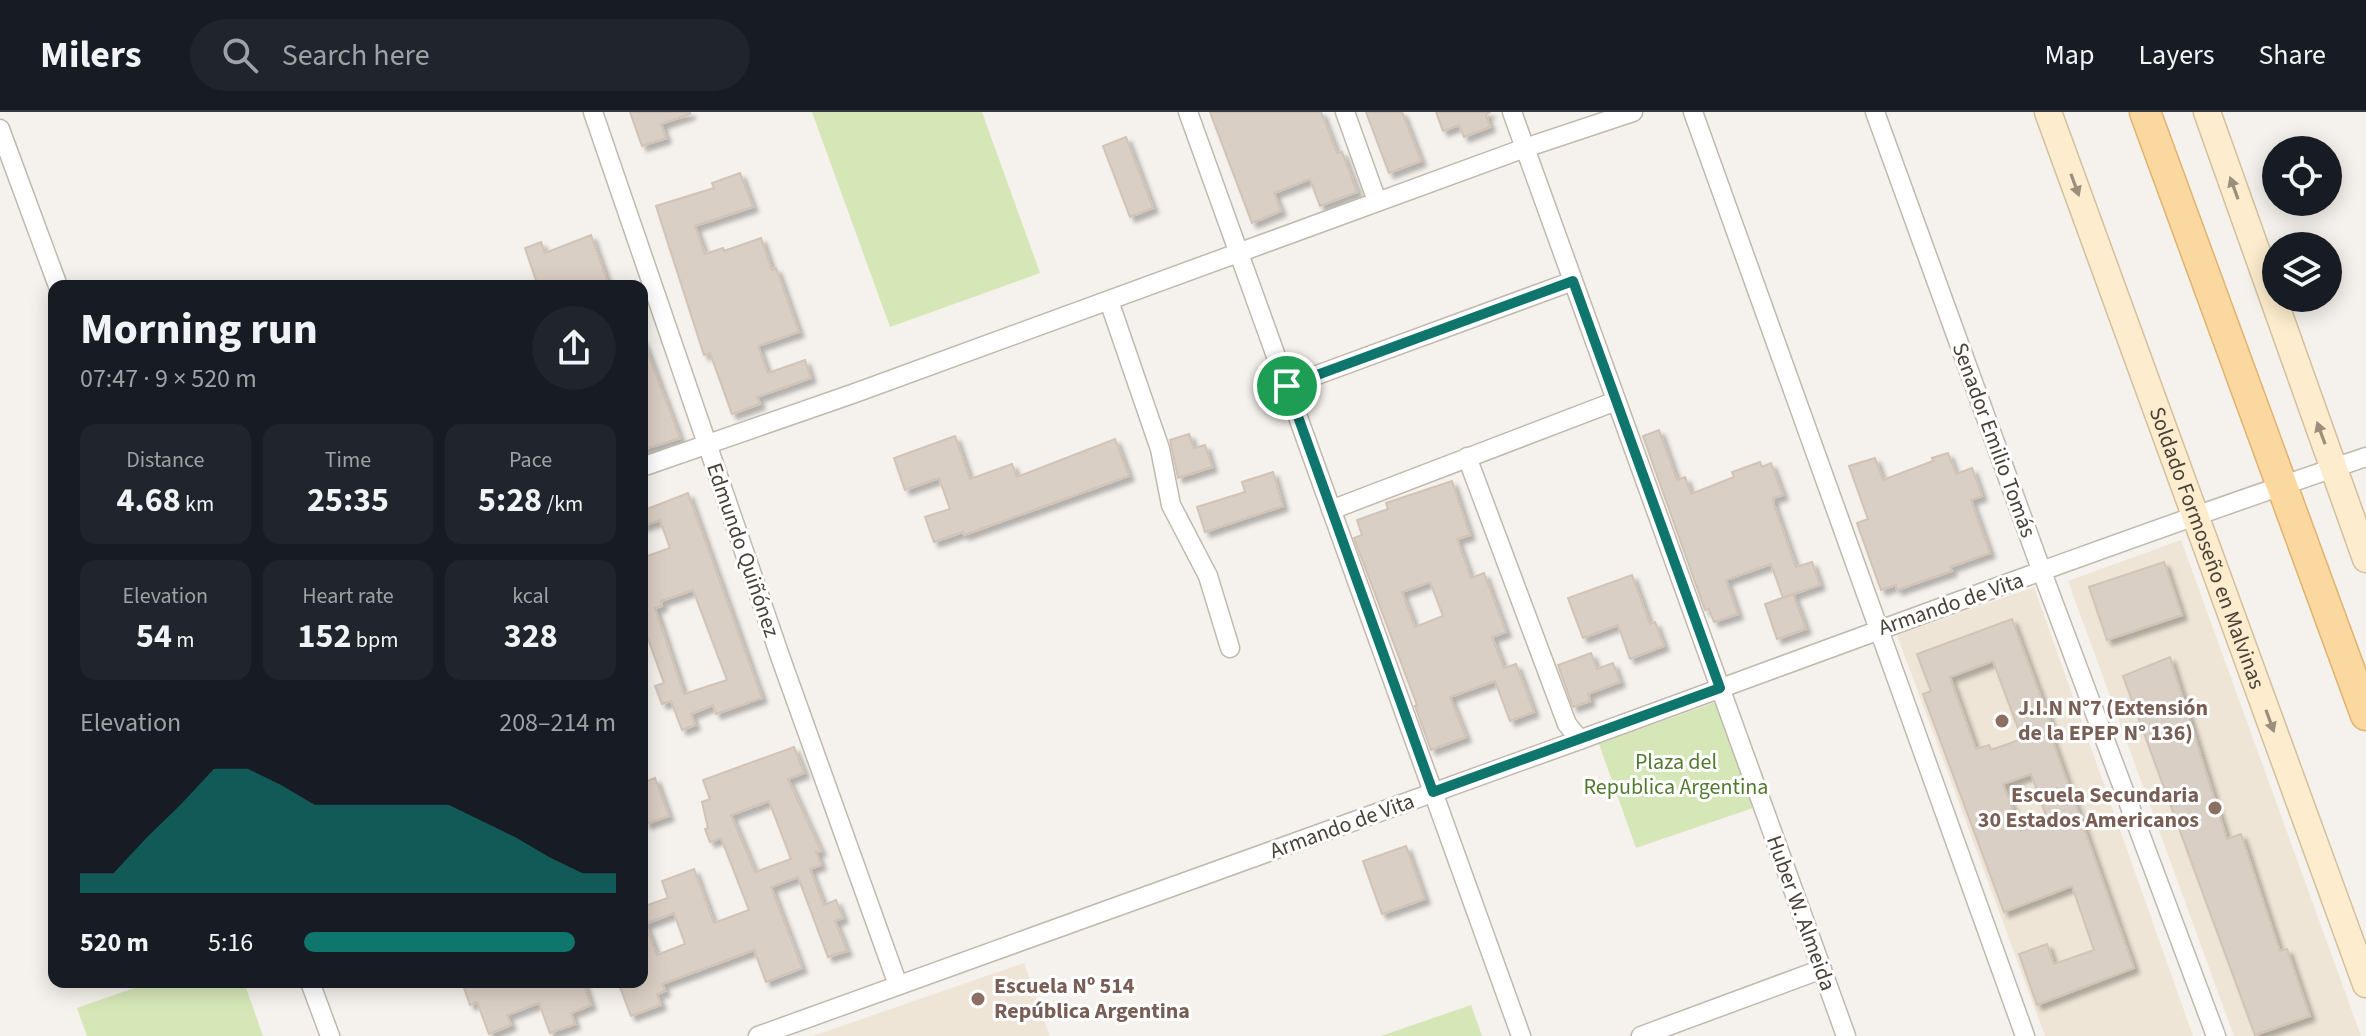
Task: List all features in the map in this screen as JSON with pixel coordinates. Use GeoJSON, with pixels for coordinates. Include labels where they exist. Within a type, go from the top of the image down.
{"type":"FeatureCollection","features":[{"type":"Feature","properties":{"kind":"main road","name":"Soldado Formoseño en Malvinas"},"geometry":{"type":"LineString","coordinates":[[2048,112],[2366,984]]}},
{"type":"Feature","properties":{"kind":"main road"},"geometry":{"type":"LineString","coordinates":[[2145,112],[2366,715]]}},
{"type":"Feature","properties":{"kind":"main road"},"geometry":{"type":"LineString","coordinates":[[2207,112],[2366,559]]}},
{"type":"Feature","properties":{"kind":"street","name":"Edmundo Quiñónez"},"geometry":{"type":"LineString","coordinates":[[593,112],[706,444],[898,985]]}},
{"type":"Feature","properties":{"kind":"street"},"geometry":{"type":"LineString","coordinates":[[1188,112],[1521,1036]]}},
{"type":"Feature","properties":{"kind":"street"},"geometry":{"type":"LineString","coordinates":[[1345,112],[1377,201]]}},
{"type":"Feature","properties":{"kind":"street","name":"Huber W. Almeida"},"geometry":{"type":"LineString","coordinates":[[1512,112],[1846,1036]]}},
{"type":"Feature","properties":{"kind":"street"},"geometry":{"type":"LineString","coordinates":[[648,465],[1109,301],[1377,201],[1633,112]]}},
{"type":"Feature","properties":{"kind":"street"},"geometry":{"type":"LineString","coordinates":[[1693,112],[2025,1036]]}},
{"type":"Feature","properties":{"kind":"street","name":"Senador Emilio Tomás"},"geometry":{"type":"LineString","coordinates":[[1875,112],[2042,572],[2216,1036]]}},
{"type":"Feature","properties":{"kind":"street"},"geometry":{"type":"LineString","coordinates":[[0,129],[56,280]]}},
{"type":"Feature","properties":{"kind":"street"},"geometry":{"type":"LineString","coordinates":[[1287,386],[1573,281]]}},
{"type":"Feature","properties":{"kind":"street"},"geometry":{"type":"LineString","coordinates":[[1109,301],[1160,449],[1171,505],[1208,576],[1230,648]]}},
{"type":"Feature","properties":{"kind":"street"},"geometry":{"type":"LineString","coordinates":[[1331,510],[1616,401]]}},
{"type":"Feature","properties":{"kind":"street"},"geometry":{"type":"LineString","coordinates":[[1467,457],[1567,724],[1580,740]]}},
{"type":"Feature","properties":{"kind":"street"},"geometry":{"type":"LineString","coordinates":[[2283,485],[2366,457]]}},
{"type":"Feature","properties":{"kind":"street","name":"Armando de Vita"},"geometry":{"type":"LineString","coordinates":[[758,1036],[2283,485]]}},
{"type":"Feature","properties":{"kind":"street"},"geometry":{"type":"LineString","coordinates":[[1641,1036],[1822,969]]}},
{"type":"Feature","properties":{"kind":"street"},"geometry":{"type":"LineString","coordinates":[[312,988],[330,1036]]}},
{"type":"Feature","properties":{"kind":"shaded area","name":"Escuela Secundaria 30 Estados Americanos"},"geometry":{"type":"Polygon","coordinates":[[[2181,540],[2361,1036],[2234,1036],[2068,581],[2181,540]]]}},
{"type":"Feature","properties":{"kind":"shaded area"},"geometry":{"type":"Polygon","coordinates":[[[2034,587],[2193,1036],[2045,1036],[1897,635],[2034,587]]]}},
{"type":"Feature","properties":{"kind":"shaded area","name":"Escuela Nº 514 República Argentina"},"geometry":{"type":"Polygon","coordinates":[[[1024,963],[1050,1036],[813,1036],[1024,963]]]}},
{"type":"Feature","properties":{"kind":"green space"},"geometry":{"type":"Polygon","coordinates":[[[812,112],[982,112],[1040,273],[890,327],[812,112]]]}},
{"type":"Feature","properties":{"kind":"green space","name":"Plaza del Republica Argentina"},"geometry":{"type":"Polygon","coordinates":[[[1716,702],[1753,808],[1636,848],[1599,744],[1716,702]]]}},
{"type":"Feature","properties":{"kind":"green space"},"geometry":{"type":"Polygon","coordinates":[[[134,988],[246,988],[263,1036],[87,1036],[77,1008],[134,988]]]}},
{"type":"Feature","properties":{"kind":"green space"},"geometry":{"type":"Polygon","coordinates":[[[1471,1005],[1482,1036],[1381,1036],[1471,1005]]]}},
{"type":"Feature","properties":{"kind":"building"},"geometry":{"type":"Polygon","coordinates":[[[630,112],[690,114],[661,124],[666,138],[642,146],[630,112]]]}},
{"type":"Feature","properties":{"kind":"building"},"geometry":{"type":"Polygon","coordinates":[[[1210,112],[1321,112],[1337,153],[1342,152],[1357,192],[1320,206],[1310,179],[1274,193],[1281,211],[1252,223],[1210,112]]]}},
{"type":"Feature","properties":{"kind":"building"},"geometry":{"type":"Polygon","coordinates":[[[1366,112],[1402,112],[1421,161],[1389,173],[1366,112]]]}},
{"type":"Feature","properties":{"kind":"building"},"geometry":{"type":"Polygon","coordinates":[[[1436,112],[1490,112],[1486,115],[1490,127],[1464,137],[1459,125],[1443,131],[1436,112]]]}},
{"type":"Feature","properties":{"kind":"building"},"geometry":{"type":"Polygon","coordinates":[[[1126,137],[1153,208],[1130,217],[1103,146],[1126,137]]]}},
{"type":"Feature","properties":{"kind":"building"},"geometry":{"type":"Polygon","coordinates":[[[740,173],[753,207],[695,226],[705,254],[761,238],[772,270],[776,268],[799,332],[758,346],[768,373],[805,360],[811,378],[757,397],[760,404],[732,414],[710,353],[704,355],[656,206],[714,188],[712,183],[740,173]]]}},
{"type":"Feature","properties":{"kind":"building"},"geometry":{"type":"Polygon","coordinates":[[[591,235],[607,280],[536,280],[525,248],[541,242],[545,253],[591,235]]]}},
{"type":"Feature","properties":{"kind":"building"},"geometry":{"type":"Polygon","coordinates":[[[648,354],[680,438],[648,448],[648,354]]]}},
{"type":"Feature","properties":{"kind":"building"},"geometry":{"type":"Polygon","coordinates":[[[1659,430],[1677,480],[1685,477],[1691,494],[1734,477],[1732,472],[1760,462],[1762,467],[1771,463],[1783,495],[1773,498],[1774,505],[1796,567],[1812,562],[1820,585],[1783,598],[1771,564],[1726,580],[1738,614],[1714,622],[1709,609],[1705,610],[1643,436],[1659,430]]]}},
{"type":"Feature","properties":{"kind":"building"},"geometry":{"type":"Polygon","coordinates":[[[1189,434],[1194,448],[1205,445],[1212,467],[1178,478],[1170,440],[1189,434]]]}},
{"type":"Feature","properties":{"kind":"building"},"geometry":{"type":"Polygon","coordinates":[[[955,436],[970,479],[1012,464],[1017,477],[1115,439],[1129,476],[964,535],[963,532],[934,542],[925,517],[950,509],[939,478],[905,490],[894,458],[955,436]]]}},
{"type":"Feature","properties":{"kind":"building"},"geometry":{"type":"Polygon","coordinates":[[[1948,453],[1956,474],[1972,468],[1982,496],[1971,500],[1990,553],[1950,567],[1952,571],[1897,590],[1896,585],[1881,590],[1857,523],[1868,519],[1849,466],[1875,458],[1883,480],[1948,453]]]}},
{"type":"Feature","properties":{"kind":"building"},"geometry":{"type":"Polygon","coordinates":[[[1273,472],[1283,506],[1205,532],[1197,507],[1245,492],[1242,482],[1273,472]]]}},
{"type":"Feature","properties":{"kind":"building"},"geometry":{"type":"Polygon","coordinates":[[[1452,481],[1470,535],[1457,539],[1471,578],[1484,573],[1506,632],[1492,637],[1504,668],[1516,664],[1534,712],[1510,721],[1495,681],[1450,697],[1466,737],[1431,750],[1354,538],[1362,535],[1357,520],[1388,509],[1386,503],[1452,481]],[[1430,582],[1402,592],[1415,627],[1443,616],[1430,582]]]}},
{"type":"Feature","properties":{"kind":"building"},"geometry":{"type":"Polygon","coordinates":[[[688,493],[762,698],[716,714],[713,705],[691,714],[695,725],[682,730],[671,701],[662,704],[655,686],[664,683],[648,639],[648,556],[670,548],[660,520],[648,524],[648,509],[688,493]],[[693,590],[661,601],[662,606],[655,608],[684,694],[727,680],[693,590]]]}},
{"type":"Feature","properties":{"kind":"building"},"geometry":{"type":"Polygon","coordinates":[[[2164,562],[2182,615],[2107,640],[2089,587],[2164,562]]]}},
{"type":"Feature","properties":{"kind":"building"},"geometry":{"type":"Polygon","coordinates":[[[1632,575],[1650,624],[1655,622],[1664,646],[1630,659],[1618,625],[1583,638],[1568,598],[1632,575]]]}},
{"type":"Feature","properties":{"kind":"building"},"geometry":{"type":"Polygon","coordinates":[[[1793,594],[1806,629],[1777,639],[1765,604],[1793,594]]]}},
{"type":"Feature","properties":{"kind":"building"},"geometry":{"type":"Polygon","coordinates":[[[2012,619],[2134,968],[2037,1005],[2019,954],[2047,944],[2054,964],[2094,950],[2072,886],[2004,912],[1923,694],[1931,691],[1917,654],[2012,619]],[[1993,661],[1950,677],[1976,749],[1989,745],[1991,750],[2022,739],[1993,661]],[[2031,774],[2003,784],[2021,831],[2048,821],[2031,774]]]}},
{"type":"Feature","properties":{"kind":"building"},"geometry":{"type":"Polygon","coordinates":[[[1591,653],[1597,669],[1613,663],[1620,682],[1588,694],[1590,701],[1573,707],[1558,665],[1591,653]]]}},
{"type":"Feature","properties":{"kind":"building"},"geometry":{"type":"Polygon","coordinates":[[[2170,657],[2227,839],[2241,834],[2280,951],[2287,949],[2310,1016],[2255,1035],[2123,676],[2170,657]]]}},
{"type":"Feature","properties":{"kind":"building"},"geometry":{"type":"Polygon","coordinates":[[[794,747],[804,773],[788,779],[821,851],[816,852],[821,865],[810,869],[824,905],[836,900],[843,918],[835,921],[847,951],[828,957],[798,877],[771,887],[802,968],[766,982],[754,950],[662,984],[665,991],[657,994],[661,1005],[631,1016],[620,988],[648,988],[648,932],[657,955],[685,944],[674,913],[648,923],[648,905],[668,898],[662,881],[694,869],[714,923],[749,910],[721,838],[710,842],[705,829],[708,828],[702,802],[710,799],[703,780],[794,747]],[[769,801],[731,815],[755,872],[791,859],[769,801]]]}},
{"type":"Feature","properties":{"kind":"building"},"geometry":{"type":"Polygon","coordinates":[[[655,778],[669,816],[648,823],[648,781],[655,778]]]}},
{"type":"Feature","properties":{"kind":"building"},"geometry":{"type":"Polygon","coordinates":[[[1406,846],[1425,899],[1382,914],[1363,861],[1406,846]]]}},
{"type":"Feature","properties":{"kind":"building"},"geometry":{"type":"Polygon","coordinates":[[[464,988],[585,988],[591,1005],[571,1013],[575,1024],[550,1033],[539,1003],[507,1015],[511,1025],[489,1034],[477,1002],[470,1005],[464,988]]]}},
{"type":"Feature","properties":{"kind":"place","name":"J.I.N N°7 (Extensión de la EPEP N° 136)"},"geometry":{"type":"Point","coordinates":[2002,721]}},
{"type":"Feature","properties":{"kind":"place","name":"Escuela Secundaria 30 Estados Americanos"},"geometry":{"type":"Point","coordinates":[2215,808]}},
{"type":"Feature","properties":{"kind":"place","name":"Escuela Nº 514 República Argentina"},"geometry":{"type":"Point","coordinates":[978,999]}},
{"type":"Feature","properties":{"kind":"route"},"geometry":{"type":"LineString","coordinates":[[1573,281],[1720,688],[1433,792],[1287,386],[1573,281]]}}]}
